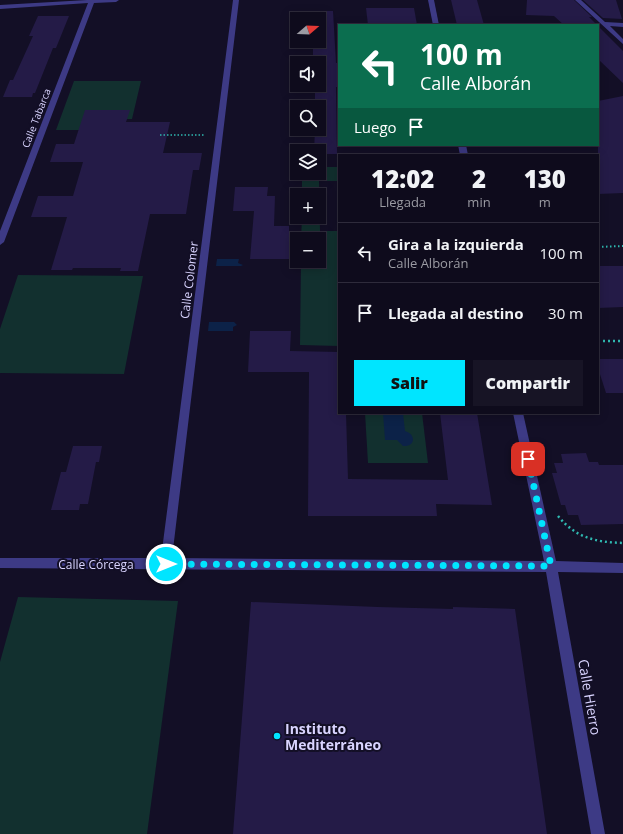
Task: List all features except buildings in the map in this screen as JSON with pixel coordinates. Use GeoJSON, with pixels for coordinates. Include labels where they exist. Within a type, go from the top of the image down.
{"type":"FeatureCollection","features":[{"type":"Feature","properties":{"kind":"street"},"geometry":{"type":"LineString","coordinates":[[0,7],[116,0]]}},
{"type":"Feature","properties":{"kind":"street","name":"Calle Colomer"},"geometry":{"type":"LineString","coordinates":[[166,564],[236,0]]}},
{"type":"Feature","properties":{"kind":"street"},"geometry":{"type":"LineString","coordinates":[[431,0],[436,24]]}},
{"type":"Feature","properties":{"kind":"street"},"geometry":{"type":"LineString","coordinates":[[578,0],[623,42]]}},
{"type":"Feature","properties":{"kind":"street","name":"Calle Tabarca"},"geometry":{"type":"LineString","coordinates":[[0,242],[91,2]]}},
{"type":"Feature","properties":{"kind":"street"},"geometry":{"type":"LineString","coordinates":[[604,24],[623,25]]}},
{"type":"Feature","properties":{"kind":"street","name":"Calle Hierro"},"geometry":{"type":"LineString","coordinates":[[518,414],[551,566],[598,834]]}},
{"type":"Feature","properties":{"kind":"street","name":"Calle Córcega"},"geometry":{"type":"LineString","coordinates":[[0,563],[551,566],[623,568]]}},
{"type":"Feature","properties":{"kind":"path"},"geometry":{"type":"LineString","coordinates":[[160,135],[208,135]]}},
{"type":"Feature","properties":{"kind":"path"},"geometry":{"type":"LineString","coordinates":[[599,247],[623,246]]}},
{"type":"Feature","properties":{"kind":"path"},"geometry":{"type":"LineString","coordinates":[[599,341],[623,341]]}},
{"type":"Feature","properties":{"kind":"path"},"geometry":{"type":"LineString","coordinates":[[556,512],[569,529],[583,537],[603,542],[623,543]]}},
{"type":"Feature","properties":{"kind":"green space"},"geometry":{"type":"Polygon","coordinates":[[[74,81],[141,81],[132,119],[96,119],[92,130],[56,130],[74,81]]]}},
{"type":"Feature","properties":{"kind":"green space"},"geometry":{"type":"Polygon","coordinates":[[[326,167],[338,167],[338,181],[319,181],[319,188],[302,188],[302,180],[326,180],[326,167]]]}},
{"type":"Feature","properties":{"kind":"green space"},"geometry":{"type":"Polygon","coordinates":[[[302,224],[320,224],[320,231],[338,231],[338,346],[300,345],[301,268],[326,268],[326,232],[301,232],[302,224]]]}},
{"type":"Feature","properties":{"kind":"green space"},"geometry":{"type":"Polygon","coordinates":[[[18,275],[143,276],[124,374],[0,373],[0,329],[18,275]]]}},
{"type":"Feature","properties":{"kind":"green space"},"geometry":{"type":"Polygon","coordinates":[[[365,414],[422,414],[428,463],[368,463],[365,414]]]}},
{"type":"Feature","properties":{"kind":"green space"},"geometry":{"type":"Polygon","coordinates":[[[18,597],[178,601],[147,834],[0,834],[0,662],[18,597]]]}},
{"type":"Feature","properties":{"kind":"water"},"geometry":{"type":"Polygon","coordinates":[[[217,259],[239,259],[238,263],[243,265],[216,266],[217,259]]]}},
{"type":"Feature","properties":{"kind":"water"},"geometry":{"type":"Polygon","coordinates":[[[209,322],[234,322],[237,325],[233,327],[233,331],[208,331],[209,322]]]}},
{"type":"Feature","properties":{"kind":"water"},"geometry":{"type":"Polygon","coordinates":[[[383,414],[403,414],[405,431],[413,437],[412,442],[407,446],[403,446],[397,440],[385,440],[383,414]]]}},
{"type":"Feature","properties":{"kind":"place","name":"Instituto Mediterráneo"},"geometry":{"type":"Point","coordinates":[277,736]}},
{"type":"Feature","properties":{"kind":"route"},"geometry":{"type":"LineString","coordinates":[[166,564],[551,566],[528,459]]}}]}
